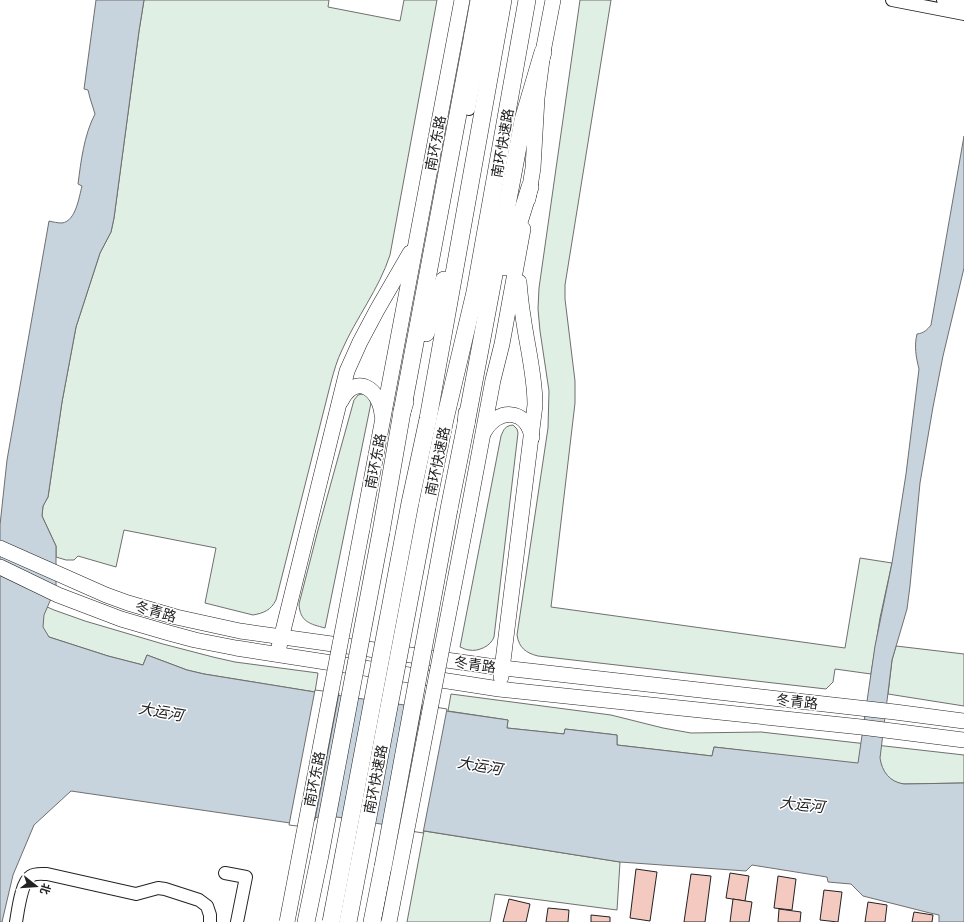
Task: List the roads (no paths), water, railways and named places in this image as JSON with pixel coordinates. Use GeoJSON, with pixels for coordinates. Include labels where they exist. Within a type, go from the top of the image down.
{"type":"FeatureCollection","features":[{"type":"Feature","properties":{"kind":"highway"},"geometry":{"type":"LineString","coordinates":[[306,922],[381,532],[479,0]]}},
{"type":"Feature","properties":{"kind":"highway","name":"南环快速路"},"geometry":{"type":"LineString","coordinates":[[331,922],[410,504],[428,419],[503,0]]}},
{"type":"Feature","properties":{"kind":"highway","name":"南环快速路"},"geometry":{"type":"LineString","coordinates":[[348,922],[427,507],[445,419],[475,292],[527,0]]}},
{"type":"Feature","properties":{"kind":"highway"},"geometry":{"type":"LineString","coordinates":[[471,354],[537,0]]}},
{"type":"Feature","properties":{"kind":"highway"},"geometry":{"type":"LineString","coordinates":[[463,177],[469,109],[473,34]]}},
{"type":"Feature","properties":{"kind":"highway","name":"南环快速路"},"geometry":{"type":"LineString","coordinates":[[428,419],[444,280],[463,177],[496,38]]}},
{"type":"Feature","properties":{"kind":"highway"},"geometry":{"type":"LineString","coordinates":[[372,922],[523,120],[543,52]]}},
{"type":"Feature","properties":{"kind":"highway"},"geometry":{"type":"LineString","coordinates":[[482,340],[530,187]]}},
{"type":"Feature","properties":{"kind":"highway"},"geometry":{"type":"LineString","coordinates":[[402,412],[444,280]]}},
{"type":"Feature","properties":{"kind":"highway"},"geometry":{"type":"LineString","coordinates":[[466,424],[475,292]]}},
{"type":"Feature","properties":{"kind":"main road","name":"南环东路"},"geometry":{"type":"LineString","coordinates":[[287,922],[462,0]]}},
{"type":"Feature","properties":{"kind":"main road"},"geometry":{"type":"LineString","coordinates":[[389,922],[493,380],[502,344],[517,266],[533,168],[537,98],[543,52],[553,0]]}},
{"type":"Feature","properties":{"kind":"main road"},"geometry":{"type":"LineString","coordinates":[[277,655],[347,371],[360,342],[416,241]]}},
{"type":"Feature","properties":{"kind":"main road"},"geometry":{"type":"LineString","coordinates":[[499,689],[503,668],[535,405],[535,390],[523,316],[517,266]]}},
{"type":"Feature","properties":{"kind":"main road"},"geometry":{"type":"LineString","coordinates":[[337,409],[348,390],[354,387],[363,386],[371,390],[378,397],[381,404],[383,420]]}},
{"type":"Feature","properties":{"kind":"main road"},"geometry":{"type":"LineString","coordinates":[[483,434],[490,423],[501,415],[506,414],[522,418],[529,426],[532,437]]}},
{"type":"Feature","properties":{"kind":"main road","name":"冬青路"},"geometry":{"type":"LineString","coordinates":[[0,548],[113,598],[176,617],[240,631],[503,668],[863,708],[964,721]]}},
{"type":"Feature","properties":{"kind":"main road","name":"冬青路"},"geometry":{"type":"LineString","coordinates":[[0,567],[58,595],[121,619],[163,632],[236,648],[499,689],[861,727],[964,740]]}},
{"type":"Feature","properties":{"kind":"street"},"geometry":{"type":"LineString","coordinates":[[469,109],[490,0]]}},
{"type":"Feature","properties":{"kind":"street"},"geometry":{"type":"LineString","coordinates":[[892,0],[964,14]]}},
{"type":"Feature","properties":{"kind":"street"},"geometry":{"type":"LineString","coordinates":[[943,0],[964,4]]}},
{"type":"Feature","properties":{"kind":"street"},"geometry":{"type":"LineString","coordinates":[[225,873],[246,877],[237,922]]}},
{"type":"Feature","properties":{"kind":"street"},"geometry":{"type":"LineString","coordinates":[[16,922],[25,883],[30,876],[37,874],[47,874],[136,894],[158,888],[165,889],[199,900],[207,906],[210,915],[210,922]]}},
{"type":"Feature","properties":{"kind":"water","name":"大运河"},"geometry":{"type":"Polygon","coordinates":[[[96,0],[144,0],[114,218],[111,232],[100,253],[76,327],[62,402],[48,497],[43,506],[42,516],[56,546],[56,587],[44,615],[43,627],[49,637],[108,656],[143,665],[147,655],[187,670],[204,674],[508,720],[507,728],[564,734],[565,729],[617,735],[617,745],[712,756],[714,747],[858,763],[875,646],[892,563],[906,474],[919,369],[916,352],[916,338],[917,334],[922,333],[931,325],[964,136],[964,268],[943,356],[933,407],[920,483],[907,609],[892,660],[880,758],[883,768],[888,776],[899,783],[964,783],[964,922],[939,922],[939,915],[863,896],[851,884],[828,882],[827,877],[752,865],[746,871],[620,862],[324,815],[297,824],[71,791],[34,825],[13,875],[2,922],[0,922],[0,525],[7,460],[49,221],[62,223],[71,218],[76,208],[82,186],[78,184],[82,157],[88,131],[95,114],[88,90],[84,89],[96,0]]]}}]}
